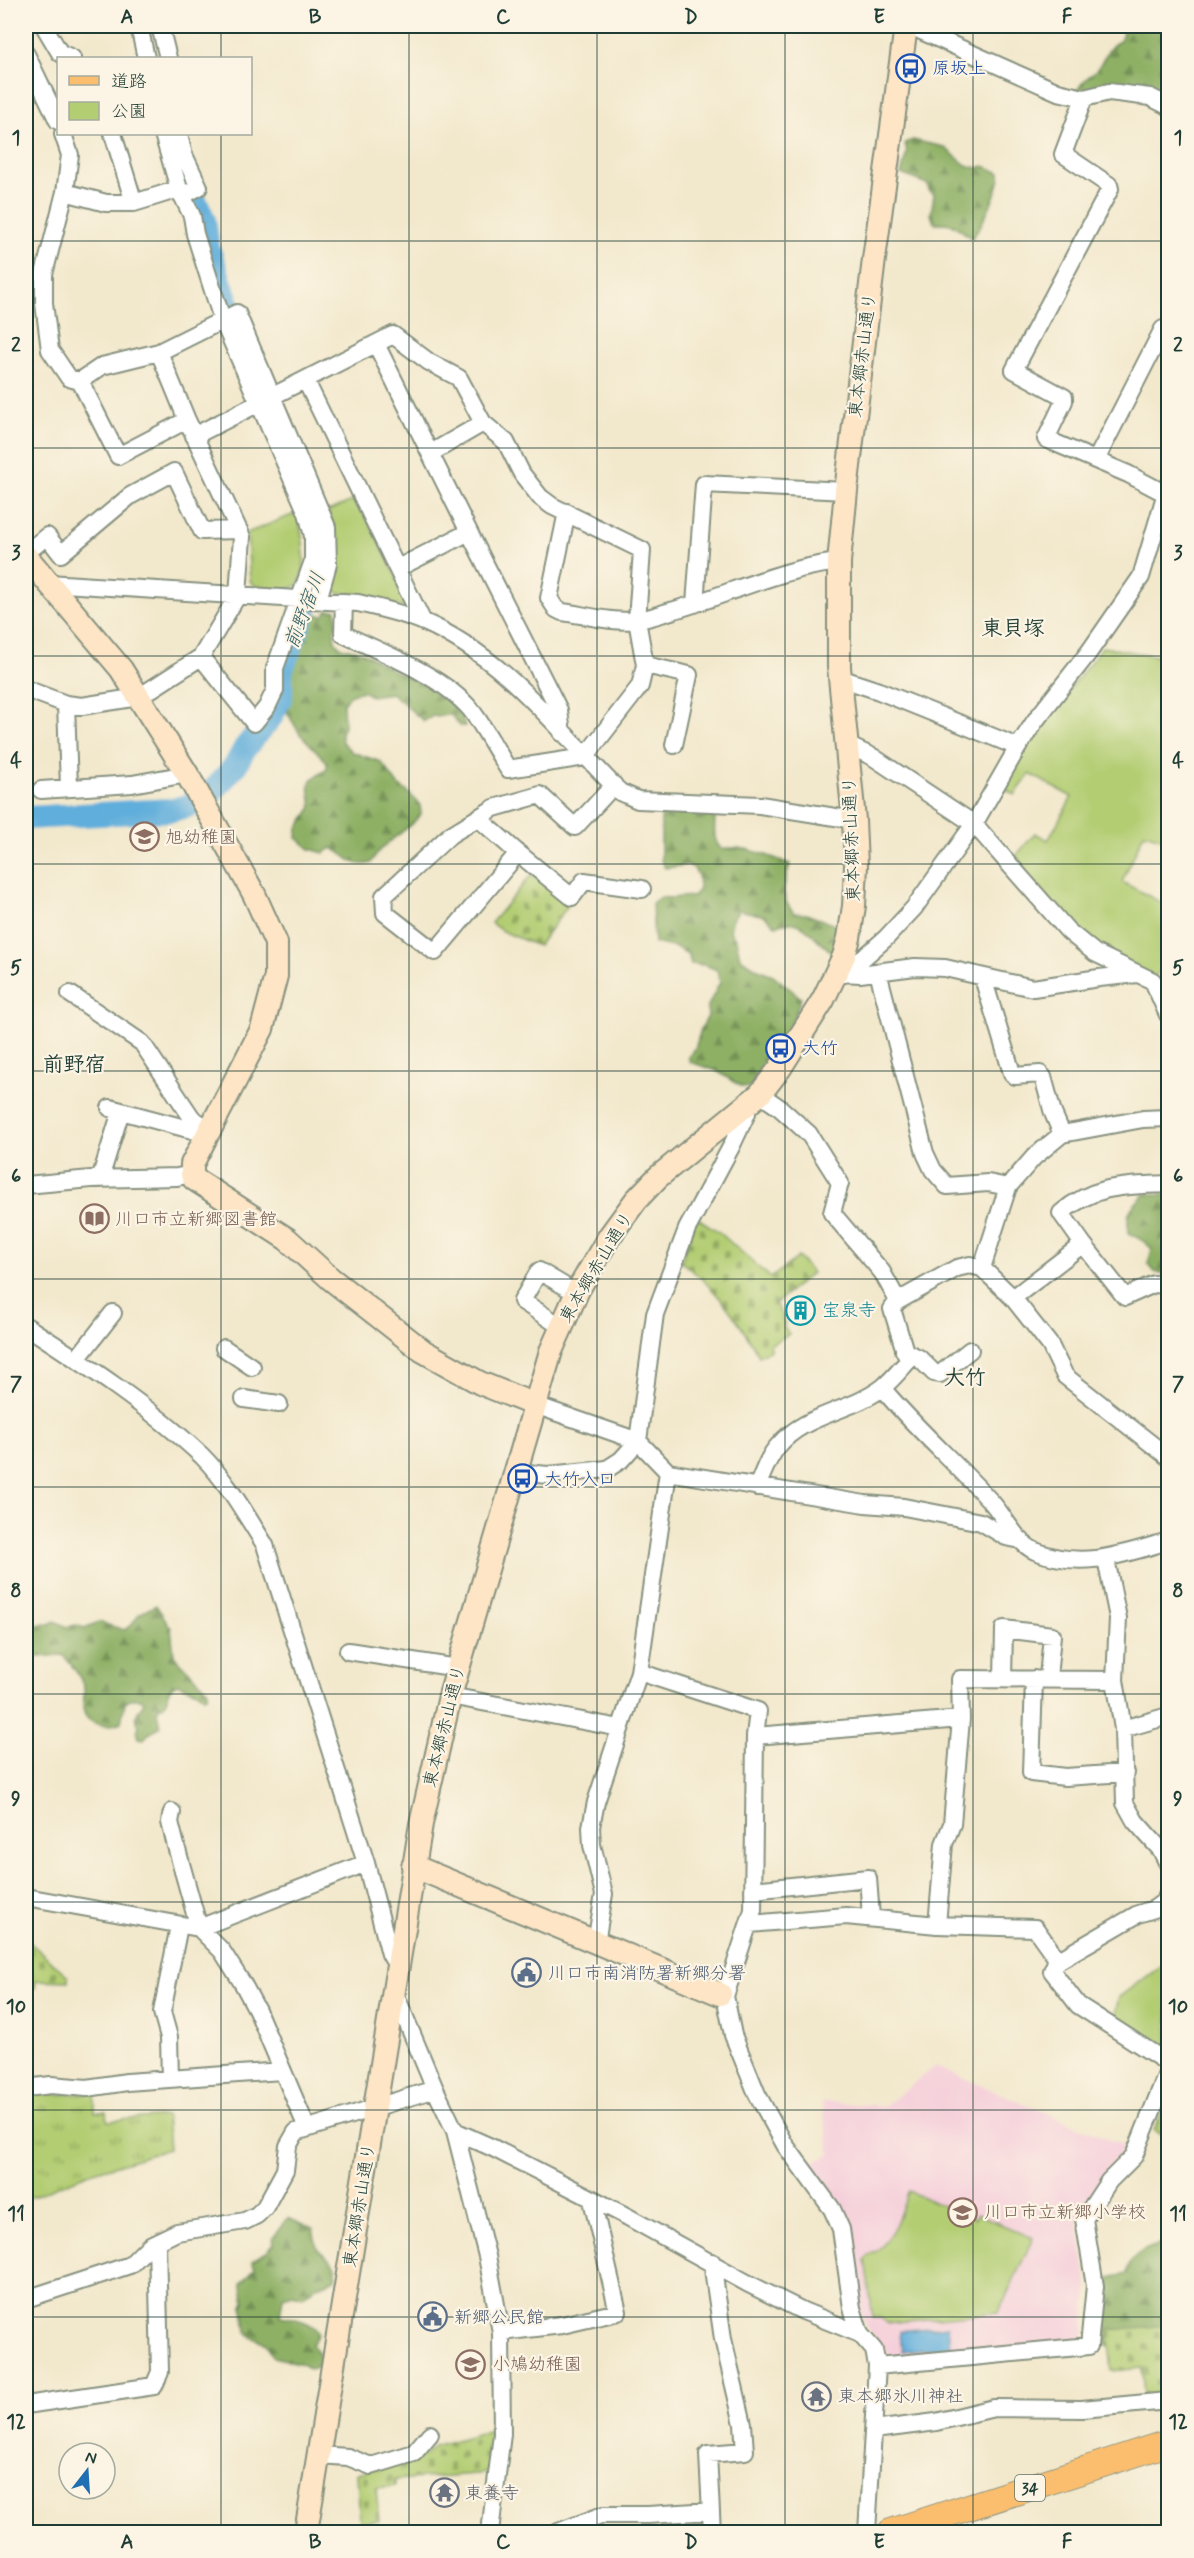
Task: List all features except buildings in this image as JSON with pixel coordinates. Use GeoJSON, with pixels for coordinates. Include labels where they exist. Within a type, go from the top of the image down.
{"type":"FeatureCollection","features":[{"type":"Feature","properties":{"kind":"main road","name":"34"},"geometry":{"type":"LineString","coordinates":[[891,2532],[1168,2443]]}},
{"type":"Feature","properties":{"kind":"street"},"geometry":{"type":"LineString","coordinates":[[44,26],[60,53],[70,57]]}},
{"type":"Feature","properties":{"kind":"street"},"geometry":{"type":"LineString","coordinates":[[139,26],[146,57]]}},
{"type":"Feature","properties":{"kind":"street"},"geometry":{"type":"LineString","coordinates":[[160,26],[168,57]]}},
{"type":"Feature","properties":{"kind":"street"},"geometry":{"type":"LineString","coordinates":[[908,26],[1058,92],[1084,98],[1109,92],[1150,97],[1168,106]]}},
{"type":"Feature","properties":{"kind":"street","name":"東本郷赤山通り"},"geometry":{"type":"LineString","coordinates":[[306,2532],[413,1866],[428,1789],[450,1696],[534,1405],[560,1326],[576,1293],[609,1237],[646,1189],[754,1098],[780,1068],[841,973],[854,906],[854,820],[840,678],[838,626],[840,562],[846,491],[908,26]]}},
{"type":"Feature","properties":{"kind":"street"},"geometry":{"type":"LineString","coordinates":[[26,54],[57,120]]}},
{"type":"Feature","properties":{"kind":"street"},"geometry":{"type":"LineString","coordinates":[[841,973],[886,938],[914,908],[974,824],[1017,747],[1142,578],[1167,490],[1046,439],[1064,402],[1064,397],[1014,370],[1110,189],[1109,185],[1063,154],[1084,98]]}},
{"type":"Feature","properties":{"kind":"street"},"geometry":{"type":"LineString","coordinates":[[63,135],[70,155],[65,192],[44,274],[44,303],[50,350],[69,378],[80,381],[118,456],[187,420]]}},
{"type":"Feature","properties":{"kind":"street"},"geometry":{"type":"LineString","coordinates":[[113,135],[134,203]]}},
{"type":"Feature","properties":{"kind":"street"},"geometry":{"type":"LineString","coordinates":[[163,135],[180,192],[192,216],[195,234],[222,319]]}},
{"type":"Feature","properties":{"kind":"street"},"geometry":{"type":"LineString","coordinates":[[65,192],[106,203],[134,203],[199,187],[184,155],[179,135]]}},
{"type":"Feature","properties":{"kind":"street"},"geometry":{"type":"LineString","coordinates":[[80,381],[102,366],[159,352],[237,312],[307,513],[313,536],[313,561],[274,668],[274,690],[267,707],[254,723],[201,657]]}},
{"type":"Feature","properties":{"kind":"street"},"geometry":{"type":"LineString","coordinates":[[1096,460],[1163,329],[1168,332]]}},
{"type":"Feature","properties":{"kind":"street"},"geometry":{"type":"LineString","coordinates":[[194,436],[393,335],[429,362],[459,378],[483,423],[506,442],[522,474],[540,497],[642,550],[637,620],[645,665],[640,686],[585,757],[508,769],[470,709],[444,687],[407,665],[344,634],[344,602]]}},
{"type":"Feature","properties":{"kind":"street"},"geometry":{"type":"LineString","coordinates":[[376,344],[559,710],[562,733]]}},
{"type":"Feature","properties":{"kind":"street"},"geometry":{"type":"LineString","coordinates":[[26,689],[66,704],[82,706],[139,697],[201,657],[238,595],[242,537],[194,436],[159,352]]}},
{"type":"Feature","properties":{"kind":"street"},"geometry":{"type":"LineString","coordinates":[[306,381],[423,622]]}},
{"type":"Feature","properties":{"kind":"street"},"geometry":{"type":"LineString","coordinates":[[266,399],[327,527],[328,564],[318,600]]}},
{"type":"Feature","properties":{"kind":"street"},"geometry":{"type":"LineString","coordinates":[[430,453],[483,423]]}},
{"type":"Feature","properties":{"kind":"street"},"geometry":{"type":"LineString","coordinates":[[239,531],[202,531],[174,472],[130,496],[61,554],[46,536],[26,555],[121,669],[187,774],[267,920],[276,943],[278,959],[273,995],[262,1029],[192,1164],[192,1174],[199,1184],[288,1239],[331,1279],[423,1352],[472,1379],[534,1405],[638,1441],[668,1472],[865,1504],[904,1507],[981,1522],[1006,1537],[1021,1540]]}},
{"type":"Feature","properties":{"kind":"street"},"geometry":{"type":"LineString","coordinates":[[695,604],[704,484],[846,491]]}},
{"type":"Feature","properties":{"kind":"street"},"geometry":{"type":"LineString","coordinates":[[567,513],[549,598],[556,609],[562,612],[624,621],[637,620],[695,604],[810,565],[840,562]]}},
{"type":"Feature","properties":{"kind":"street"},"geometry":{"type":"LineString","coordinates":[[398,568],[469,532]]}},
{"type":"Feature","properties":{"kind":"street"},"geometry":{"type":"LineString","coordinates":[[48,583],[300,598],[344,602],[391,611],[423,622],[468,646],[497,668],[523,690],[620,792],[638,800],[760,805],[854,820]]}},
{"type":"Feature","properties":{"kind":"street"},"geometry":{"type":"LineString","coordinates":[[645,665],[689,675],[674,745]]}},
{"type":"Feature","properties":{"kind":"street"},"geometry":{"type":"LineString","coordinates":[[840,678],[879,691],[1017,747]]}},
{"type":"Feature","properties":{"kind":"street"},"geometry":{"type":"LineString","coordinates":[[66,704],[69,788]]}},
{"type":"Feature","properties":{"kind":"street"},"geometry":{"type":"LineString","coordinates":[[847,745],[873,757],[974,824],[1068,931],[1095,953],[1153,981],[1168,1015]]}},
{"type":"Feature","properties":{"kind":"street"},"geometry":{"type":"LineString","coordinates":[[40,790],[132,784],[187,774]]}},
{"type":"Feature","properties":{"kind":"street"},"geometry":{"type":"LineString","coordinates":[[518,853],[435,952],[385,914],[384,896],[450,834],[494,808],[540,795],[575,826],[614,785]]}},
{"type":"Feature","properties":{"kind":"street"},"geometry":{"type":"LineString","coordinates":[[478,818],[573,897],[584,881],[642,889]]}},
{"type":"Feature","properties":{"kind":"street"},"geometry":{"type":"LineString","coordinates":[[841,973],[878,972],[915,967],[945,968],[1033,988],[1140,974]]}},
{"type":"Feature","properties":{"kind":"street"},"geometry":{"type":"LineString","coordinates":[[878,972],[925,1152],[933,1170],[947,1186],[988,1183],[1008,1187]]}},
{"type":"Feature","properties":{"kind":"street"},"geometry":{"type":"LineString","coordinates":[[983,978],[1012,1073],[1015,1076],[1040,1074],[1043,1077],[1053,1113],[1062,1134]]}},
{"type":"Feature","properties":{"kind":"street"},"geometry":{"type":"LineString","coordinates":[[70,994],[142,1043],[192,1118],[209,1132]]}},
{"type":"Feature","properties":{"kind":"street"},"geometry":{"type":"LineString","coordinates":[[516,1472],[548,1475],[607,1469],[621,1460],[638,1441],[655,1314],[687,1229],[754,1098],[780,1108],[809,1134],[840,1183],[832,1213],[882,1272],[898,1301]]}},
{"type":"Feature","properties":{"kind":"street"},"geometry":{"type":"LineString","coordinates":[[100,1179],[115,1109],[209,1132]]}},
{"type":"Feature","properties":{"kind":"street"},"geometry":{"type":"LineString","coordinates":[[982,1268],[1008,1187],[1034,1157],[1062,1134],[1143,1119],[1168,1118]]}},
{"type":"Feature","properties":{"kind":"street"},"geometry":{"type":"LineString","coordinates":[[26,1185],[100,1179],[177,1177],[192,1174]]}},
{"type":"Feature","properties":{"kind":"street"},"geometry":{"type":"LineString","coordinates":[[1168,1184],[1114,1186],[1086,1195],[1061,1214],[1125,1297],[1154,1284],[1168,1285]]}},
{"type":"Feature","properties":{"kind":"street"},"geometry":{"type":"LineString","coordinates":[[1012,1298],[1083,1244]]}},
{"type":"Feature","properties":{"kind":"street"},"geometry":{"type":"LineString","coordinates":[[758,1487],[768,1461],[778,1446],[797,1428],[882,1388],[908,1361],[892,1308],[898,1301],[957,1268],[970,1265],[982,1268],[1012,1298],[1050,1345],[1065,1376],[1168,1457]]}},
{"type":"Feature","properties":{"kind":"street"},"geometry":{"type":"LineString","coordinates":[[560,1326],[522,1301],[539,1271],[576,1293]]}},
{"type":"Feature","properties":{"kind":"street"},"geometry":{"type":"LineString","coordinates":[[77,1359],[113,1313]]}},
{"type":"Feature","properties":{"kind":"street"},"geometry":{"type":"LineString","coordinates":[[26,1326],[77,1359],[149,1411],[202,1457],[237,1501],[265,1545],[366,1863],[390,1954],[397,1966]]}},
{"type":"Feature","properties":{"kind":"street"},"geometry":{"type":"LineString","coordinates":[[224,1348],[252,1367]]}},
{"type":"Feature","properties":{"kind":"street"},"geometry":{"type":"LineString","coordinates":[[904,1351],[919,1358],[934,1373],[940,1374],[970,1350]]}},
{"type":"Feature","properties":{"kind":"street"},"geometry":{"type":"LineString","coordinates":[[882,1388],[908,1419],[993,1504],[1021,1540],[1032,1550],[1086,1561],[1106,1559],[1168,1541]]}},
{"type":"Feature","properties":{"kind":"street"},"geometry":{"type":"LineString","coordinates":[[244,1399],[279,1404]]}},
{"type":"Feature","properties":{"kind":"street"},"geometry":{"type":"LineString","coordinates":[[597,1943],[604,1894],[592,1845],[591,1827],[596,1802],[639,1672],[668,1472]]}},
{"type":"Feature","properties":{"kind":"street"},"geometry":{"type":"LineString","coordinates":[[1106,1559],[1118,1618],[1115,1680],[1123,1729],[1125,1803],[1135,1821],[1161,1850],[1168,1864]]}},
{"type":"Feature","properties":{"kind":"street"},"geometry":{"type":"LineString","coordinates":[[1003,1679],[1004,1629],[1052,1635],[1041,1679],[1030,1773],[1065,1777],[1125,1773]]}},
{"type":"Feature","properties":{"kind":"street"},"geometry":{"type":"LineString","coordinates":[[348,1651],[458,1668]]}},
{"type":"Feature","properties":{"kind":"street"},"geometry":{"type":"LineString","coordinates":[[639,1672],[758,1711],[755,1736],[753,1890],[750,1924],[722,1995],[733,2035],[758,2094],[785,2145],[832,2209],[841,2229],[852,2308],[860,2334],[874,2350],[877,2366],[867,2532]]}},
{"type":"Feature","properties":{"kind":"street"},"geometry":{"type":"LineString","coordinates":[[937,1925],[944,1844],[952,1824],[961,1719],[960,1679],[1115,1680]]}},
{"type":"Feature","properties":{"kind":"street"},"geometry":{"type":"LineString","coordinates":[[450,1696],[620,1728]]}},
{"type":"Feature","properties":{"kind":"street"},"geometry":{"type":"LineString","coordinates":[[1123,1729],[1168,1716]]}},
{"type":"Feature","properties":{"kind":"street"},"geometry":{"type":"LineString","coordinates":[[755,1736],[961,1719]]}},
{"type":"Feature","properties":{"kind":"street"},"geometry":{"type":"LineString","coordinates":[[172,1812],[170,1822],[199,1928],[222,1951],[243,1984],[257,2010],[307,2128]]}},
{"type":"Feature","properties":{"kind":"street"},"geometry":{"type":"LineString","coordinates":[[26,1897],[199,1928],[366,1863]]}},
{"type":"Feature","properties":{"kind":"street"},"geometry":{"type":"LineString","coordinates":[[413,1866],[722,1995]]}},
{"type":"Feature","properties":{"kind":"street"},"geometry":{"type":"LineString","coordinates":[[753,1890],[868,1878],[871,1917]]}},
{"type":"Feature","properties":{"kind":"street"},"geometry":{"type":"LineString","coordinates":[[1056,1962],[1138,1914],[1154,1909],[1165,1901],[1168,1894]]}},
{"type":"Feature","properties":{"kind":"street"},"geometry":{"type":"LineString","coordinates":[[750,1924],[846,1916],[937,1925],[1035,1928],[1055,1956],[1056,1962],[1052,1971],[1078,2005],[1168,2062]]}},
{"type":"Feature","properties":{"kind":"street"},"geometry":{"type":"LineString","coordinates":[[170,2079],[169,2037],[162,2012],[179,1926]]}},
{"type":"Feature","properties":{"kind":"street"},"geometry":{"type":"LineString","coordinates":[[394,1990],[455,2131],[487,2256],[501,2332],[502,2434],[489,2532]]}},
{"type":"Feature","properties":{"kind":"street"},"geometry":{"type":"LineString","coordinates":[[877,2366],[1089,2346],[1095,2286],[1084,2219],[1109,2181],[1134,2156],[1168,2071]]}},
{"type":"Feature","properties":{"kind":"street"},"geometry":{"type":"LineString","coordinates":[[26,2088],[51,2085],[87,2088],[127,2082],[282,2072]]}},
{"type":"Feature","properties":{"kind":"street"},"geometry":{"type":"LineString","coordinates":[[26,2299],[130,2265],[150,2246],[177,2232],[245,2221],[257,2215],[265,2206],[285,2170],[288,2146],[296,2132],[435,2089]]}},
{"type":"Feature","properties":{"kind":"street"},"geometry":{"type":"LineString","coordinates":[[455,2131],[493,2148],[803,2311],[860,2334]]}},
{"type":"Feature","properties":{"kind":"street"},"geometry":{"type":"LineString","coordinates":[[501,2332],[562,2325],[618,2312],[592,2200]]}},
{"type":"Feature","properties":{"kind":"street"},"geometry":{"type":"LineString","coordinates":[[26,2405],[154,2386],[160,2372],[158,2242]]}},
{"type":"Feature","properties":{"kind":"street"},"geometry":{"type":"LineString","coordinates":[[712,2262],[723,2339],[743,2424],[745,2451],[708,2454],[712,2532]]}},
{"type":"Feature","properties":{"kind":"street"},"geometry":{"type":"LineString","coordinates":[[874,2430],[936,2422],[994,2408],[1082,2409],[1168,2401]]}},
{"type":"Feature","properties":{"kind":"street"},"geometry":{"type":"LineString","coordinates":[[318,2455],[348,2457],[371,2466],[414,2453],[430,2434]]}},
{"type":"Feature","properties":{"kind":"street"},"geometry":{"type":"LineString","coordinates":[[558,2532],[603,2515],[711,2511]]}},
{"type":"Feature","properties":{"kind":"shaded area","name":"川口市立新郷小学校"},"geometry":{"type":"Polygon","coordinates":[[[935,2066],[1129,2148],[1112,2161],[1077,2217],[1088,2287],[1083,2341],[886,2360],[862,2318],[852,2234],[843,2207],[808,2165],[830,2154],[822,2102],[885,2106],[935,2066]]]}},
{"type":"Feature","properties":{"kind":"green space"},"geometry":{"type":"Polygon","coordinates":[[[1120,26],[1168,26],[1168,98],[1147,87],[1078,89],[1115,43],[1120,41],[1123,34],[1120,26]]]}},
{"type":"Feature","properties":{"kind":"green space"},"geometry":{"type":"Polygon","coordinates":[[[913,140],[944,147],[966,165],[977,168],[984,166],[1000,173],[1000,179],[985,217],[972,238],[952,224],[934,223],[931,214],[934,194],[929,190],[927,184],[901,174],[907,152],[905,143],[913,140]]]}},
{"type":"Feature","properties":{"kind":"green space"},"geometry":{"type":"Polygon","coordinates":[[[357,499],[409,602],[404,608],[360,595],[338,593],[331,584],[337,547],[328,511],[357,499]]]}},
{"type":"Feature","properties":{"kind":"green space"},"geometry":{"type":"Polygon","coordinates":[[[297,513],[304,554],[302,575],[298,583],[284,590],[255,586],[250,581],[247,533],[297,513]]]}},
{"type":"Feature","properties":{"kind":"green space"},"geometry":{"type":"Polygon","coordinates":[[[328,610],[336,610],[335,641],[340,647],[362,652],[399,674],[435,688],[460,713],[465,726],[460,726],[451,715],[433,716],[424,721],[391,693],[371,696],[363,691],[351,694],[343,703],[342,742],[352,752],[381,762],[398,785],[420,805],[421,814],[381,849],[371,863],[354,863],[332,848],[324,853],[310,849],[297,838],[298,828],[312,807],[309,786],[312,779],[327,769],[327,762],[300,734],[285,709],[288,698],[287,669],[309,611],[323,616],[328,610]]]}},
{"type":"Feature","properties":{"kind":"green space"},"geometry":{"type":"Polygon","coordinates":[[[1102,647],[1168,658],[1168,840],[1144,833],[1122,882],[1168,906],[1168,965],[1152,978],[1097,951],[1011,862],[1035,833],[1048,840],[1072,797],[1030,774],[1015,795],[1001,787],[1023,751],[1102,647]]]}},
{"type":"Feature","properties":{"kind":"green space"},"geometry":{"type":"Polygon","coordinates":[[[673,807],[715,810],[716,842],[723,850],[747,849],[790,864],[784,890],[789,907],[794,913],[806,914],[841,927],[834,953],[808,930],[794,923],[776,926],[765,916],[739,910],[733,918],[730,931],[736,939],[740,958],[773,975],[801,998],[784,1038],[778,1043],[764,1074],[752,1088],[742,1087],[717,1071],[690,1062],[688,1057],[695,1049],[708,1016],[707,1008],[720,982],[717,970],[705,965],[691,964],[688,954],[677,948],[654,943],[652,903],[660,897],[693,897],[699,889],[698,876],[694,868],[688,865],[665,868],[661,860],[661,810],[673,807]]]}},
{"type":"Feature","properties":{"kind":"green space"},"geometry":{"type":"Polygon","coordinates":[[[532,874],[570,903],[538,946],[502,931],[491,923],[532,874]]]}},
{"type":"Feature","properties":{"kind":"green space"},"geometry":{"type":"Polygon","coordinates":[[[1145,1194],[1168,1194],[1168,1276],[1155,1272],[1148,1264],[1152,1249],[1129,1233],[1128,1215],[1145,1194]]]}},
{"type":"Feature","properties":{"kind":"green space"},"geometry":{"type":"Polygon","coordinates":[[[696,1217],[719,1232],[771,1278],[798,1257],[812,1273],[775,1304],[784,1318],[783,1326],[789,1334],[769,1345],[771,1350],[759,1356],[743,1329],[716,1293],[681,1262],[696,1217]]]}},
{"type":"Feature","properties":{"kind":"green space"},"geometry":{"type":"Polygon","coordinates":[[[156,1605],[171,1628],[174,1656],[208,1690],[208,1695],[205,1697],[197,1691],[177,1684],[172,1687],[164,1705],[159,1707],[157,1712],[160,1727],[150,1732],[144,1739],[139,1738],[137,1731],[139,1726],[136,1716],[144,1702],[141,1699],[130,1699],[125,1702],[121,1722],[109,1725],[97,1724],[87,1718],[84,1713],[83,1684],[63,1655],[26,1658],[26,1625],[49,1624],[55,1621],[67,1627],[76,1625],[84,1628],[99,1622],[124,1630],[132,1625],[139,1614],[156,1605]]]}},
{"type":"Feature","properties":{"kind":"green space"},"geometry":{"type":"Polygon","coordinates":[[[26,1939],[68,1976],[68,1981],[36,1980],[35,1989],[26,1988],[26,1939]]]}},
{"type":"Feature","properties":{"kind":"green space"},"geometry":{"type":"Polygon","coordinates":[[[1168,1961],[1168,2052],[1114,2018],[1119,1997],[1168,1961]]]}},
{"type":"Feature","properties":{"kind":"green space"},"geometry":{"type":"Polygon","coordinates":[[[95,2091],[95,2112],[106,2112],[107,2121],[166,2116],[169,2149],[87,2174],[26,2199],[26,2094],[78,2094],[95,2091]]]}},
{"type":"Feature","properties":{"kind":"green space"},"geometry":{"type":"Polygon","coordinates":[[[1168,2096],[1168,2138],[1154,2131],[1168,2096]]]}},
{"type":"Feature","properties":{"kind":"green space"},"geometry":{"type":"Polygon","coordinates":[[[909,2191],[974,2219],[977,2214],[1033,2238],[999,2312],[887,2323],[881,2318],[873,2318],[865,2260],[890,2236],[909,2191]]]}},
{"type":"Feature","properties":{"kind":"green space"},"geometry":{"type":"Polygon","coordinates":[[[288,2218],[313,2229],[317,2248],[336,2266],[336,2278],[316,2286],[303,2297],[293,2294],[283,2297],[280,2316],[307,2323],[318,2333],[312,2345],[322,2358],[320,2366],[310,2369],[300,2363],[273,2357],[267,2343],[248,2335],[245,2323],[243,2306],[245,2302],[241,2284],[255,2268],[252,2260],[267,2252],[274,2243],[273,2238],[288,2218]]]}},
{"type":"Feature","properties":{"kind":"green space"},"geometry":{"type":"Polygon","coordinates":[[[1168,2244],[1168,2326],[1125,2345],[1108,2345],[1099,2342],[1098,2310],[1105,2279],[1127,2274],[1131,2261],[1136,2256],[1155,2246],[1168,2244]]]}},
{"type":"Feature","properties":{"kind":"green space"},"geometry":{"type":"Polygon","coordinates":[[[1168,2325],[1168,2394],[1144,2397],[1142,2368],[1112,2371],[1108,2330],[1168,2325]]]}},
{"type":"Feature","properties":{"kind":"green space"},"geometry":{"type":"Polygon","coordinates":[[[495,2429],[489,2473],[395,2480],[395,2486],[376,2488],[379,2520],[360,2522],[357,2473],[423,2456],[434,2446],[495,2429]]]}},
{"type":"Feature","properties":{"kind":"water"},"geometry":{"type":"Polygon","coordinates":[[[948,2326],[950,2347],[902,2352],[900,2331],[948,2326]]]}},
{"type":"Feature","properties":{"kind":"waterway","name":"前野宿川"},"geometry":{"type":"LineString","coordinates":[[172,142],[175,157],[204,220],[208,248],[240,337]]}},
{"type":"Feature","properties":{"kind":"waterway","name":"前野宿川"},"geometry":{"type":"LineString","coordinates":[[26,818],[172,810],[191,805],[212,792],[235,766],[245,748],[271,717],[281,696],[281,671],[318,577]]}},
{"type":"Feature","properties":{"kind":"place","name":"原坂上"},"geometry":{"type":"Point","coordinates":[911,68]}},
{"type":"Feature","properties":{"kind":"place","name":"旭幼稚園"},"geometry":{"type":"Point","coordinates":[144,837]}},
{"type":"Feature","properties":{"kind":"place","name":"大竹"},"geometry":{"type":"Point","coordinates":[781,1048]}},
{"type":"Feature","properties":{"kind":"place","name":"川口市立新郷図書館"},"geometry":{"type":"Point","coordinates":[94,1219]}},
{"type":"Feature","properties":{"kind":"place","name":"宝泉寺"},"geometry":{"type":"Point","coordinates":[801,1310]}},
{"type":"Feature","properties":{"kind":"place","name":"大竹入口"},"geometry":{"type":"Point","coordinates":[523,1479]}},
{"type":"Feature","properties":{"kind":"place","name":"川口市南消防署新郷分署"},"geometry":{"type":"Point","coordinates":[527,1973]}},
{"type":"Feature","properties":{"kind":"place","name":"川口市立新郷小学校"},"geometry":{"type":"Point","coordinates":[963,2212]}},
{"type":"Feature","properties":{"kind":"place","name":"新郷公民館"},"geometry":{"type":"Point","coordinates":[433,2317]}},
{"type":"Feature","properties":{"kind":"place","name":"小鳩幼稚園"},"geometry":{"type":"Point","coordinates":[471,2364]}},
{"type":"Feature","properties":{"kind":"place","name":"東本郷氷川神社"},"geometry":{"type":"Point","coordinates":[817,2396]}},
{"type":"Feature","properties":{"kind":"place","name":"東養寺"},"geometry":{"type":"Point","coordinates":[444,2493]}},
{"type":"Feature","properties":{"kind":"district","name":"東貝塚"},"geometry":{"type":"Point","coordinates":[1013,628]}},
{"type":"Feature","properties":{"kind":"district","name":"前野宿"},"geometry":{"type":"Point","coordinates":[74,1064]}},
{"type":"Feature","properties":{"kind":"district","name":"大竹"},"geometry":{"type":"Point","coordinates":[965,1377]}}]}
